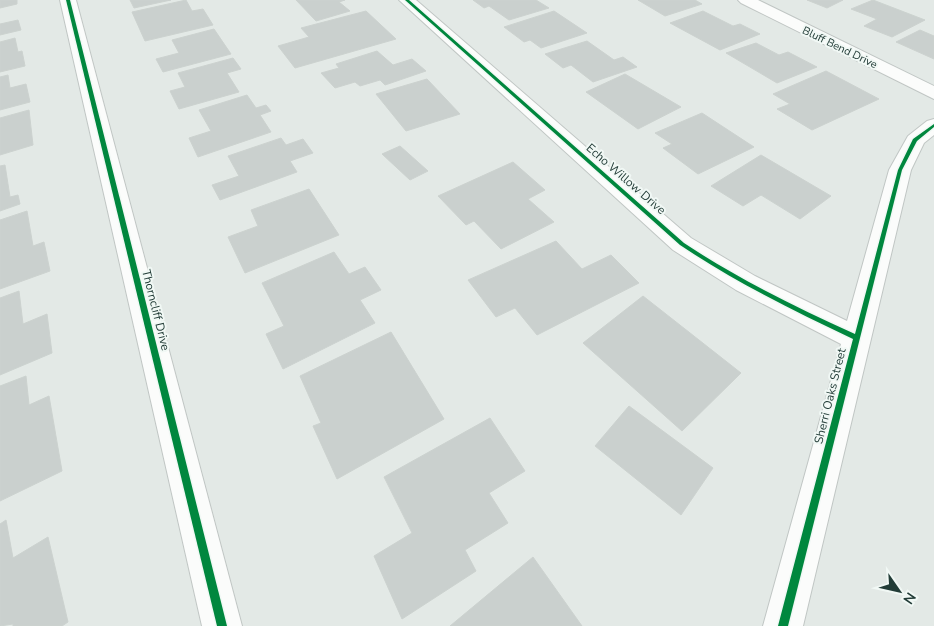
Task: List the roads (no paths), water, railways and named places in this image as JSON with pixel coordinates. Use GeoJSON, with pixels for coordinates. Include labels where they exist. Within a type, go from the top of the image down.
{"type":"FeatureCollection","features":[{"type":"Feature","properties":{"kind":"street","name":"Thorncliff Drive"},"geometry":{"type":"LineString","coordinates":[[68,0],[222,626]]}},
{"type":"Feature","properties":{"kind":"street","name":"Echo Willow Drive"},"geometry":{"type":"LineString","coordinates":[[407,0],[682,244],[712,265],[784,304],[857,338]]}},
{"type":"Feature","properties":{"kind":"street","name":"Bluff Bend Drive"},"geometry":{"type":"LineString","coordinates":[[746,0],[934,93]]}},
{"type":"Feature","properties":{"kind":"street","name":"Sherri Oaks Street"},"geometry":{"type":"LineString","coordinates":[[783,626],[900,170],[915,140],[934,125]]}}]}
